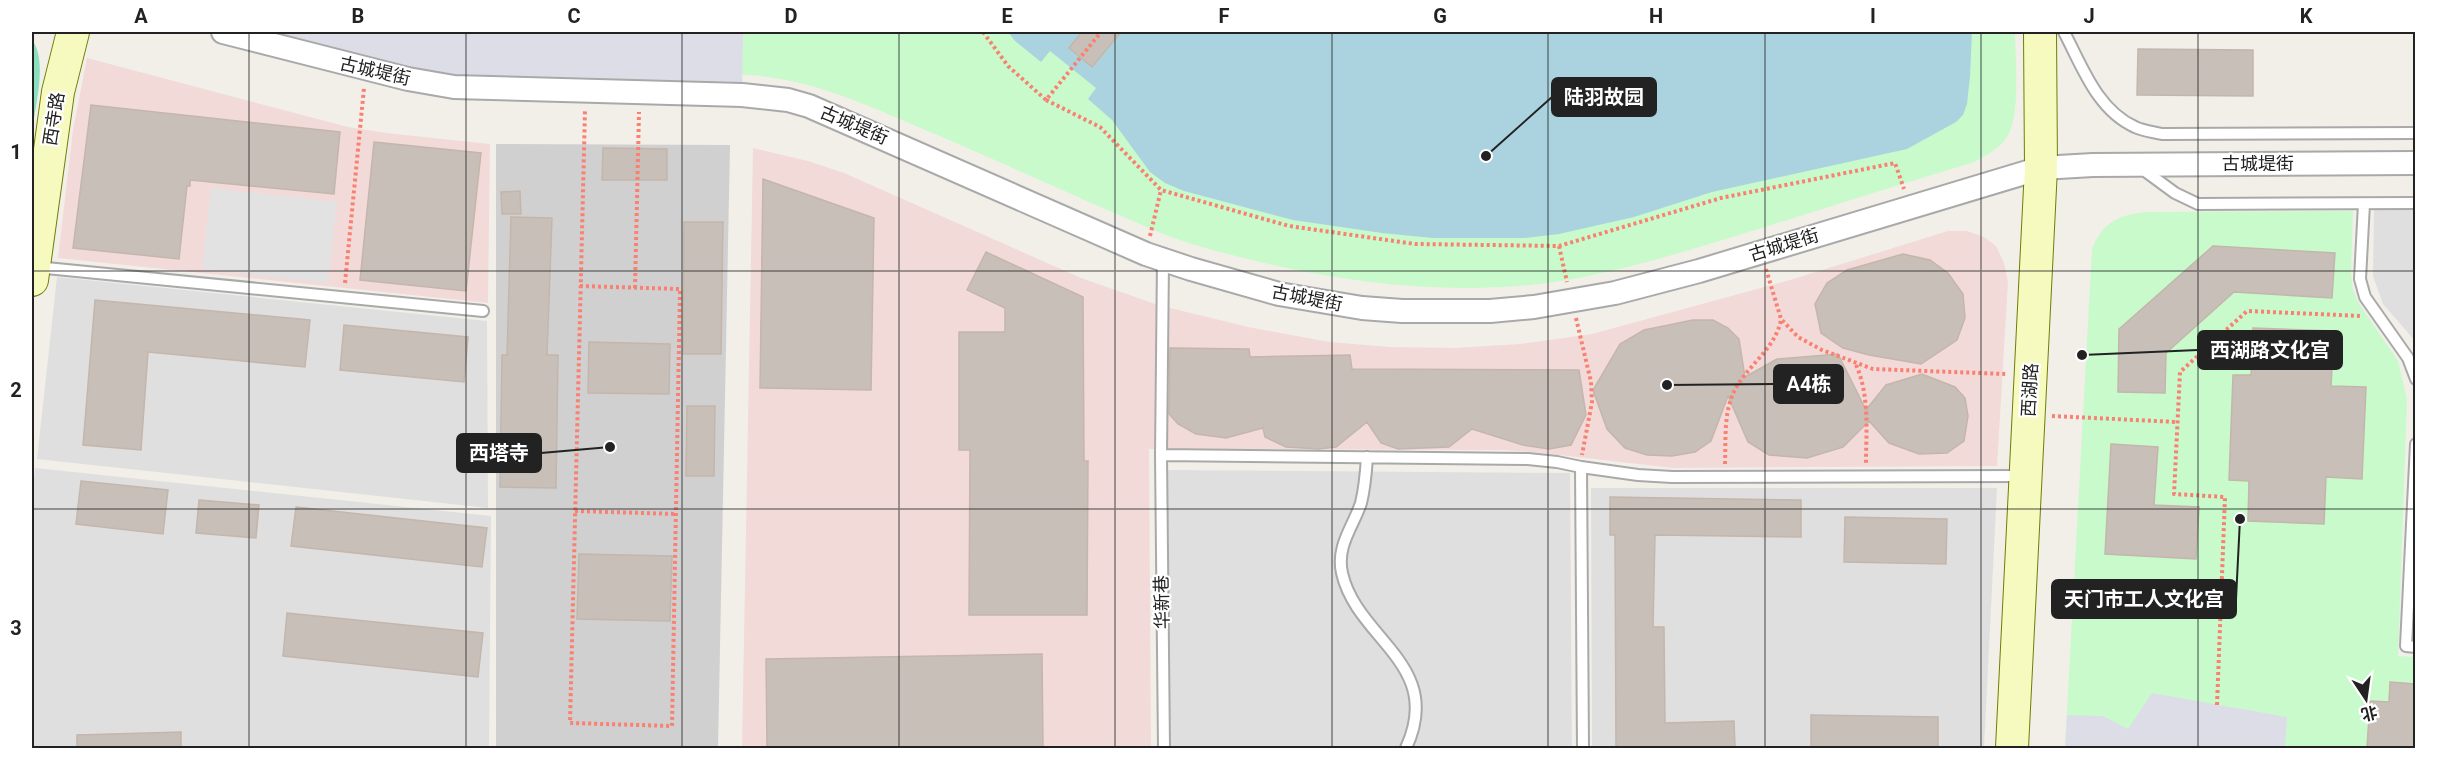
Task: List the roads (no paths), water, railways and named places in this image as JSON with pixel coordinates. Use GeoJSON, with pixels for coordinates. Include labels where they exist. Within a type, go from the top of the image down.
{"type":"FeatureCollection","features":[{"type":"Feature","properties":{"kind":"main road","name":"西寺路"},"geometry":{"type":"LineString","coordinates":[[33,260],[58,92],[73,32]]}},
{"type":"Feature","properties":{"kind":"main road","name":"西湖路"},"geometry":{"type":"LineString","coordinates":[[2034,748],[2050,416],[2052,167],[2040,32]]}},
{"type":"Feature","properties":{"kind":"main road","name":"西湖路"},"geometry":{"type":"LineString","coordinates":[[2012,748],[2031,374],[2063,32]]}},
{"type":"Feature","properties":{"kind":"street","name":"古城堤街"},"geometry":{"type":"LineString","coordinates":[[223,32],[366,69],[454,87],[742,95],[788,100],[809,106],[1155,257],[1279,294],[1362,308],[1446,312],[1490,311],[1572,301],[1656,283],[1911,206],[2052,167],[2136,164],[2415,163]]}},
{"type":"Feature","properties":{"kind":"lane"},"geometry":{"type":"LineString","coordinates":[[2063,32],[2094,89],[2111,111],[2135,127],[2162,134],[2415,133]]}},
{"type":"Feature","properties":{"kind":"lane"},"geometry":{"type":"LineString","coordinates":[[2136,164],[2175,193],[2198,204],[2415,204]]}},
{"type":"Feature","properties":{"kind":"lane"},"geometry":{"type":"LineString","coordinates":[[2364,204],[2360,279],[2365,297],[2408,358],[2415,379]]}},
{"type":"Feature","properties":{"kind":"lane","name":"华新巷"},"geometry":{"type":"LineString","coordinates":[[1155,257],[1161,455],[1164,748]]}},
{"type":"Feature","properties":{"kind":"lane"},"geometry":{"type":"LineString","coordinates":[[33,260],[483,311]]}},
{"type":"Feature","properties":{"kind":"lane"},"geometry":{"type":"LineString","coordinates":[[2415,444],[2406,646],[2415,647]]}},
{"type":"Feature","properties":{"kind":"lane"},"geometry":{"type":"LineString","coordinates":[[1161,455],[1528,459],[1638,475],[2026,476]]}},
{"type":"Feature","properties":{"kind":"lane"},"geometry":{"type":"LineString","coordinates":[[1367,457],[1366,486],[1360,506],[1345,536],[1341,552],[1342,572],[1351,597],[1404,667],[1413,686],[1416,713],[1406,748]]}},
{"type":"Feature","properties":{"kind":"lane"},"geometry":{"type":"LineString","coordinates":[[1581,467],[1583,748]]}},
{"type":"Feature","properties":{"kind":"water"},"geometry":{"type":"Polygon","coordinates":[[[1008,32],[1972,32],[1967,104],[1963,115],[1956,122],[1907,149],[1712,192],[1634,217],[1559,234],[1525,238],[1433,238],[1293,220],[1184,191],[1165,183],[1150,172],[1112,120],[1088,99],[1096,88],[1050,51],[1041,62],[1015,41],[1008,32]]]}},
{"type":"Feature","properties":{"kind":"place","name":"陆羽故园"},"geometry":{"type":"Point","coordinates":[1486,156]}},
{"type":"Feature","properties":{"kind":"place","name":"西湖路文化宫"},"geometry":{"type":"Point","coordinates":[2082,355]}},
{"type":"Feature","properties":{"kind":"place","name":"A4栋"},"geometry":{"type":"Point","coordinates":[1667,385]}},
{"type":"Feature","properties":{"kind":"place","name":"西塔寺"},"geometry":{"type":"Point","coordinates":[610,447]}},
{"type":"Feature","properties":{"kind":"place","name":"天门市工人文化宫"},"geometry":{"type":"Point","coordinates":[2240,519]}}]}
